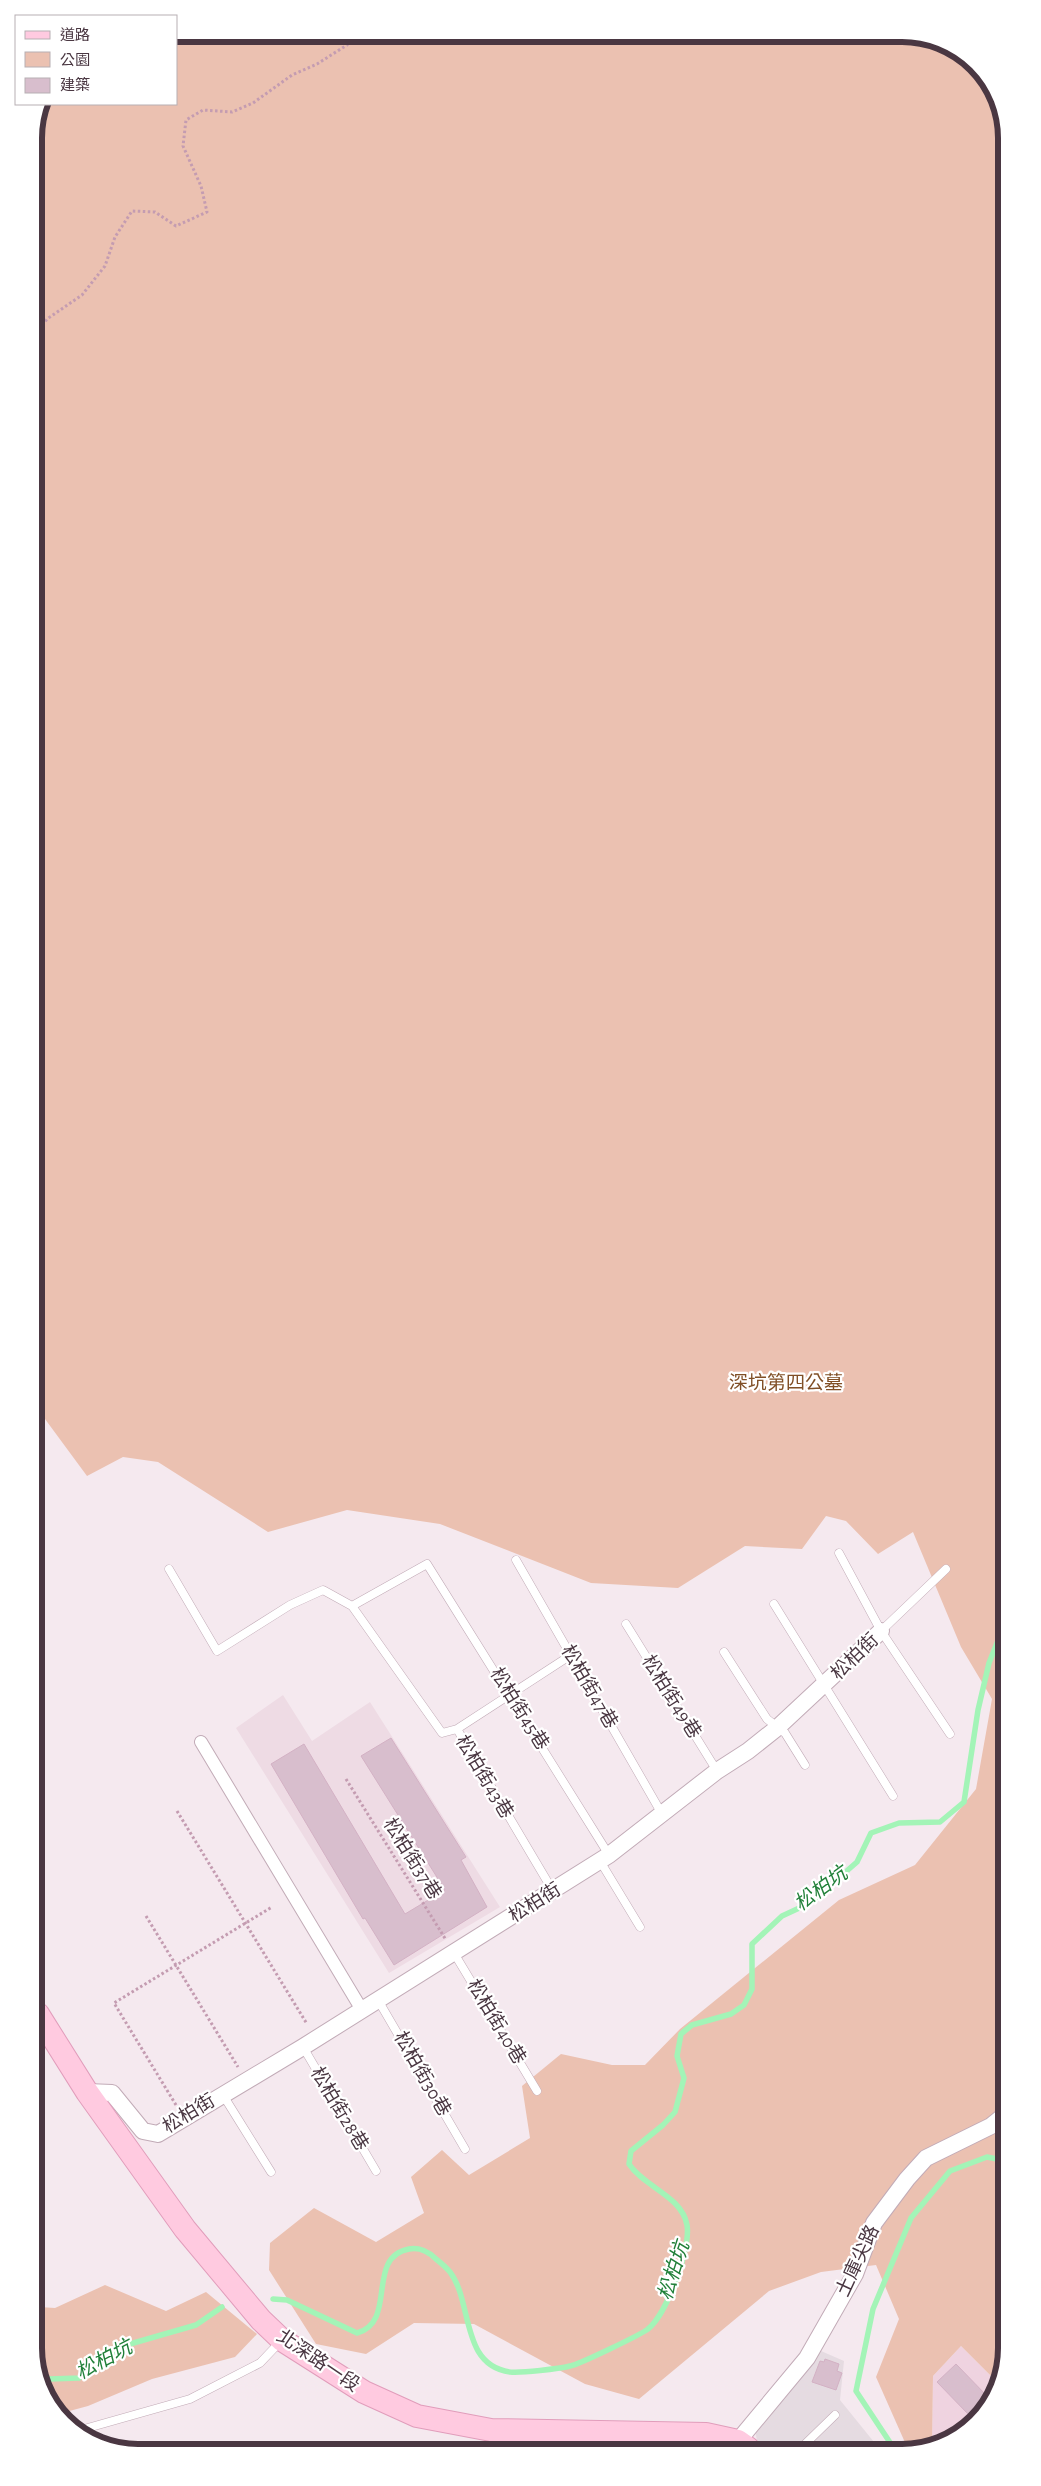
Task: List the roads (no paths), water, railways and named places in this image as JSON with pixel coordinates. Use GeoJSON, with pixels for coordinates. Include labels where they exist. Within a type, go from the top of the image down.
{"type":"FeatureCollection","features":[{"type":"Feature","properties":{"kind":"main road","name":"北深路一段"},"geometry":{"type":"LineString","coordinates":[[42,2021],[87,2092],[185,2229],[261,2320],[282,2340],[364,2392],[417,2416],[491,2430],[706,2434],[739,2444]]}},
{"type":"Feature","properties":{"kind":"street","name":"松柏街"},"geometry":{"type":"LineString","coordinates":[[87,2092],[112,2092],[143,2131],[158,2134],[310,2043],[605,1858],[717,1771],[748,1751],[777,1728],[881,1631]]}},
{"type":"Feature","properties":{"kind":"street"},"geometry":{"type":"LineString","coordinates":[[201,1742],[362,2010]]}},
{"type":"Feature","properties":{"kind":"street","name":"土庫尖路"},"geometry":{"type":"LineString","coordinates":[[744,2444],[807,2358],[856,2274],[874,2224],[907,2179],[926,2158],[991,2126],[998,2120]]}},
{"type":"Feature","properties":{"kind":"lane"},"geometry":{"type":"LineString","coordinates":[[839,1554],[881,1631],[950,1734]]}},
{"type":"Feature","properties":{"kind":"lane","name":"松柏街47巷"},"geometry":{"type":"LineString","coordinates":[[516,1560],[662,1814]]}},
{"type":"Feature","properties":{"kind":"lane","name":"松柏街45巷"},"geometry":{"type":"LineString","coordinates":[[352,1606],[427,1564],[510,1695],[605,1858],[640,1927]]}},
{"type":"Feature","properties":{"kind":"lane"},"geometry":{"type":"LineString","coordinates":[[169,1569],[218,1651],[290,1606],[323,1590],[352,1606]]}},
{"type":"Feature","properties":{"kind":"lane","name":"松柏街"},"geometry":{"type":"LineString","coordinates":[[881,1631],[946,1569]]}},
{"type":"Feature","properties":{"kind":"lane"},"geometry":{"type":"LineString","coordinates":[[774,1604],[893,1796]]}},
{"type":"Feature","properties":{"kind":"lane","name":"松柏街43巷"},"geometry":{"type":"LineString","coordinates":[[352,1606],[442,1732],[457,1729],[553,1892]]}},
{"type":"Feature","properties":{"kind":"lane","name":"松柏街49巷"},"geometry":{"type":"LineString","coordinates":[[626,1624],[717,1771]]}},
{"type":"Feature","properties":{"kind":"lane"},"geometry":{"type":"LineString","coordinates":[[724,1652],[767,1720],[785,1733],[805,1765]]}},
{"type":"Feature","properties":{"kind":"lane"},"geometry":{"type":"LineString","coordinates":[[457,1729],[571,1655]]}},
{"type":"Feature","properties":{"kind":"lane","name":"松柏街40巷"},"geometry":{"type":"LineString","coordinates":[[454,1953],[537,2091]]}},
{"type":"Feature","properties":{"kind":"lane","name":"松柏街30巷"},"geometry":{"type":"LineString","coordinates":[[378,2000],[465,2149]]}},
{"type":"Feature","properties":{"kind":"lane","name":"松柏街28巷"},"geometry":{"type":"LineString","coordinates":[[310,2043],[376,2171]]}},
{"type":"Feature","properties":{"kind":"lane"},"geometry":{"type":"LineString","coordinates":[[223,2095],[271,2172]]}},
{"type":"Feature","properties":{"kind":"lane"},"geometry":{"type":"LineString","coordinates":[[88,2429],[190,2399],[260,2363],[282,2340]]}},
{"type":"Feature","properties":{"kind":"lane"},"geometry":{"type":"LineString","coordinates":[[806,2444],[835,2415]]}},
{"type":"Feature","properties":{"kind":"waterway","name":"松柏坑"},"geometry":{"type":"LineString","coordinates":[[273,2299],[287,2300],[357,2333],[369,2327],[376,2316],[388,2264],[396,2254],[409,2249],[416,2249],[430,2254],[450,2272],[462,2299],[475,2345],[483,2358],[494,2367],[516,2372],[570,2366],[610,2349],[648,2329],[663,2310],[670,2296],[685,2249],[687,2225],[684,2215],[678,2206],[644,2179],[629,2164],[631,2151],[663,2125],[675,2112],[684,2078],[677,2056],[681,2034],[692,2025],[731,2014],[744,2005],[752,1989],[752,1944],[782,1916],[810,1903],[857,1862],[871,1833],[899,1823],[940,1822],[964,1802],[978,1710],[989,1663],[998,1640]]}},
{"type":"Feature","properties":{"kind":"waterway"},"geometry":{"type":"LineString","coordinates":[[891,2444],[856,2391],[873,2309],[911,2218],[950,2171],[987,2157],[998,2159]]}},
{"type":"Feature","properties":{"kind":"waterway","name":"松柏坑"},"geometry":{"type":"LineString","coordinates":[[48,2378],[79,2378],[123,2346],[196,2325],[222,2307]]}},
{"type":"Feature","properties":{"kind":"park label","name":"深坑第四公墓"},"geometry":{"type":"Point","coordinates":[786,1383]}}]}
